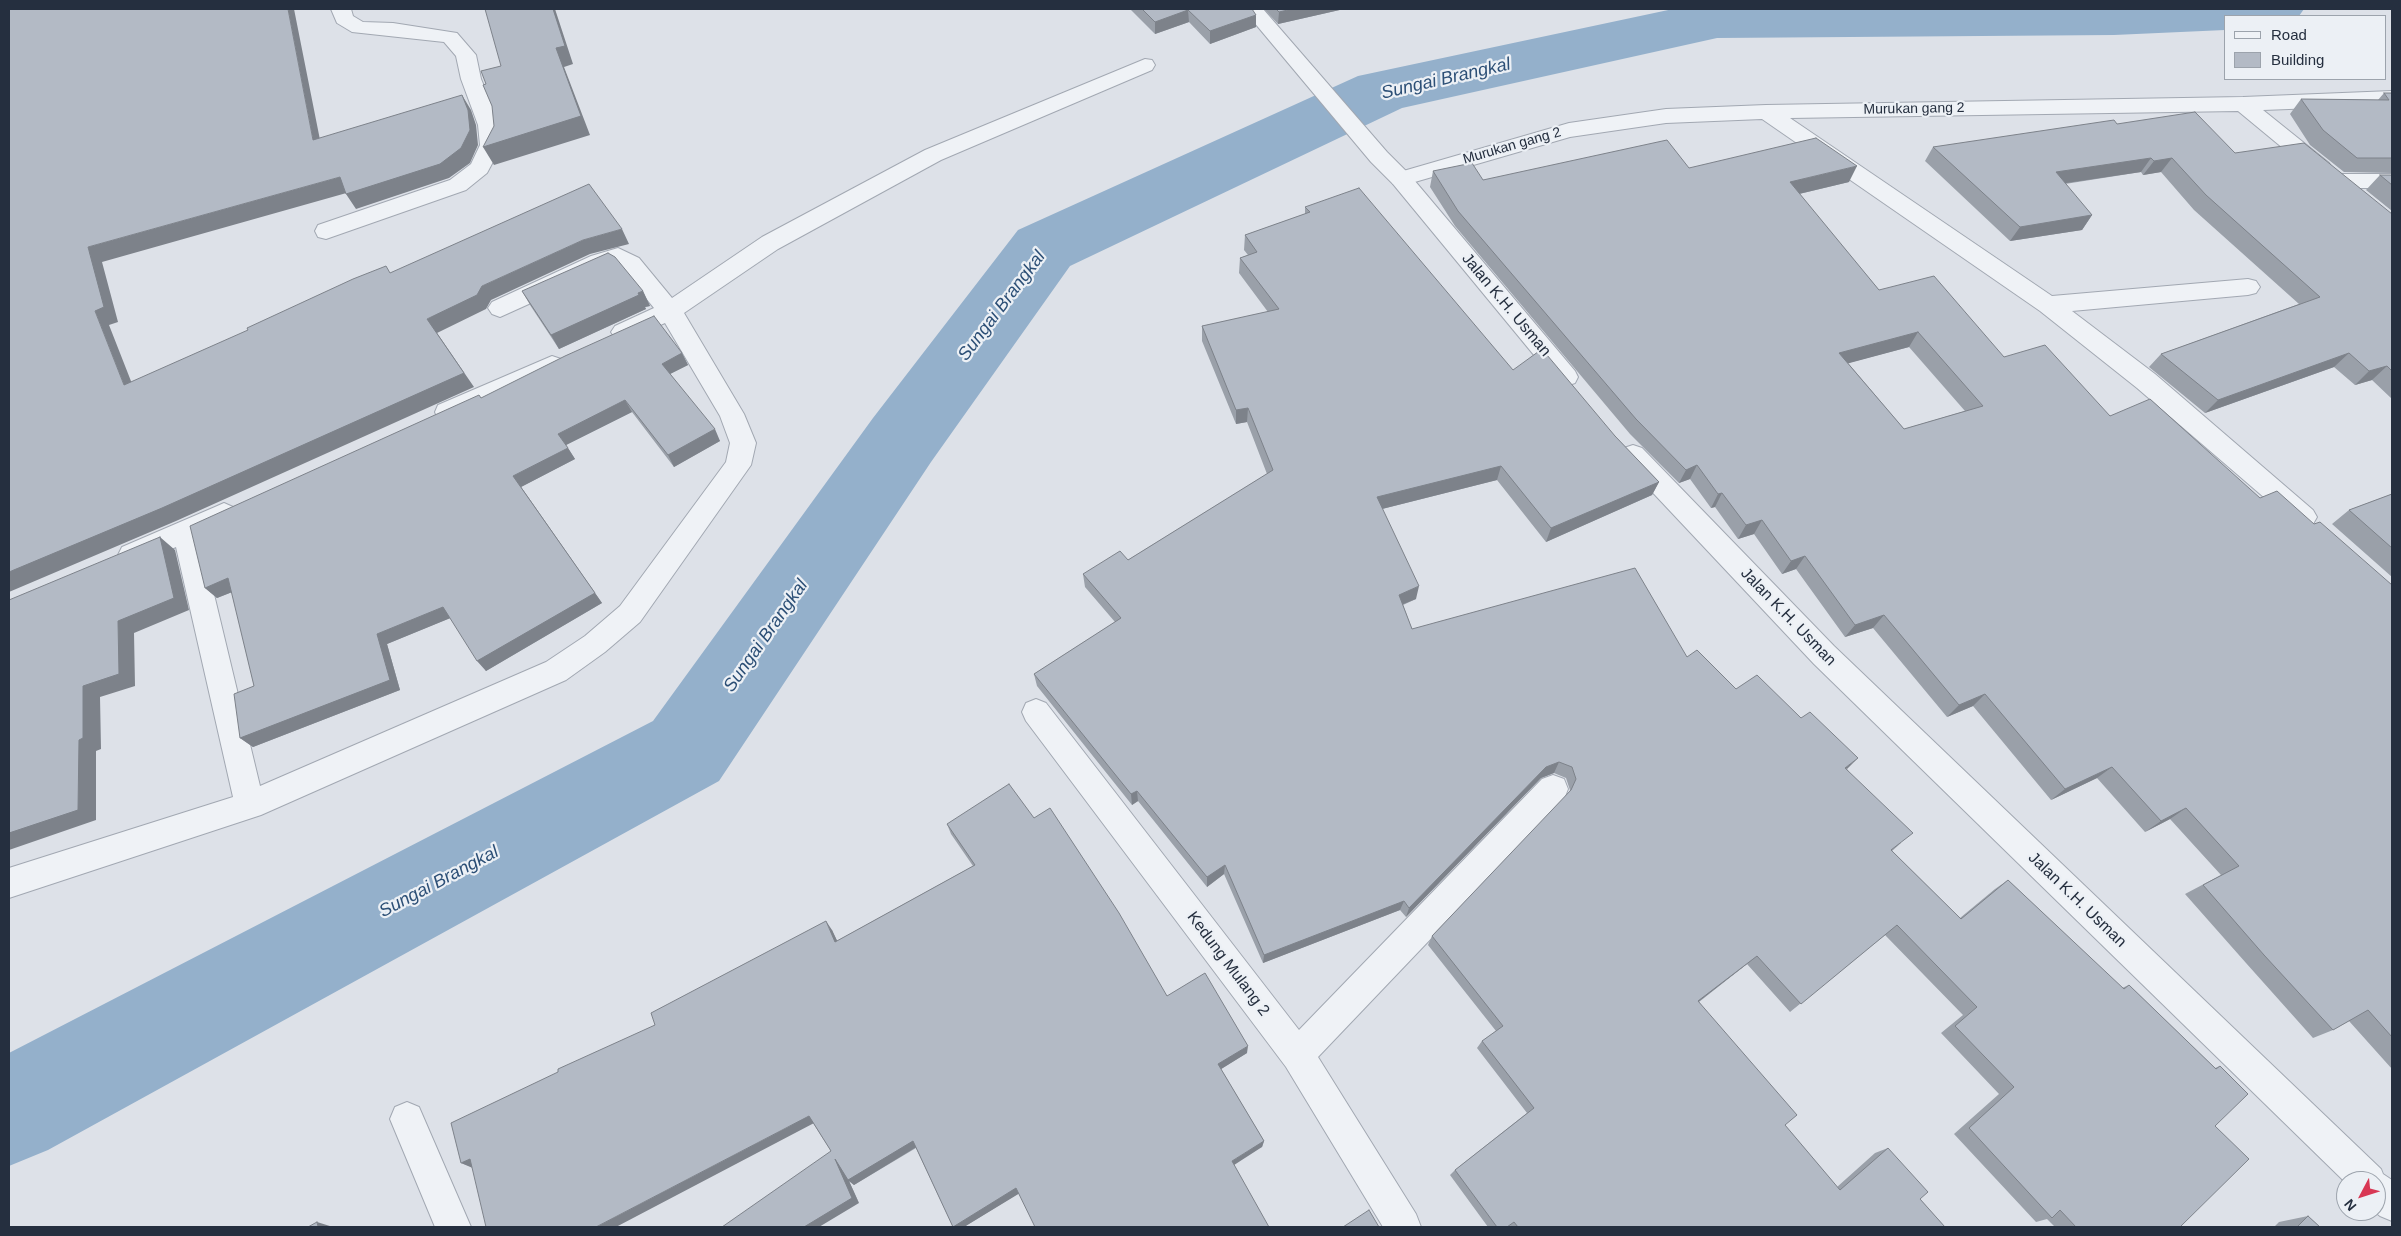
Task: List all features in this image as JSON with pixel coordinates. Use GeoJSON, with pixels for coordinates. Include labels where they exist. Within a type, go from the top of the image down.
{"type":"FeatureCollection","features":[{"type":"Feature","properties":{"kind":"street"},"geometry":{"type":"LineString","coordinates":[[326,231],[458,185],[479,168],[491,145],[489,125],[471,79],[466,55],[450,37],[394,29],[359,28],[344,19],[342,9]]}},
{"type":"Feature","properties":{"kind":"street","name":"Jalan K.H. Usman"},"geometry":{"type":"LineString","coordinates":[[1253,9],[1379,157],[1401,179],[1582,397]]}},
{"type":"Feature","properties":{"kind":"street"},"geometry":{"type":"LineString","coordinates":[[607,339],[670,311],[770,242],[916,164],[1145,65]]}},
{"type":"Feature","properties":{"kind":"street","name":"Murukan gang 2"},"geometry":{"type":"LineString","coordinates":[[1401,179],[1569,130],[1666,116],[1766,112],[2243,104],[2392,98]]}},
{"type":"Feature","properties":{"kind":"street"},"geometry":{"type":"LineString","coordinates":[[2243,104],[2365,203]]}},
{"type":"Feature","properties":{"kind":"street"},"geometry":{"type":"LineString","coordinates":[[1766,112],[2048,305],[2146,381],[2320,531]]}},
{"type":"Feature","properties":{"kind":"street"},"geometry":{"type":"LineString","coordinates":[[2337,180],[2392,181]]}},
{"type":"Feature","properties":{"kind":"street"},"geometry":{"type":"LineString","coordinates":[[9,883],[250,805],[556,671],[595,644],[630,614],[738,465],[743,443],[732,414],[670,311],[631,264],[618,256],[599,262],[500,308]]}},
{"type":"Feature","properties":{"kind":"street"},"geometry":{"type":"LineString","coordinates":[[2048,305],[2248,287]]}},
{"type":"Feature","properties":{"kind":"street"},"geometry":{"type":"LineString","coordinates":[[428,421],[571,356]]}},
{"type":"Feature","properties":{"kind":"street","name":"Jalan K.H. Usman"},"geometry":{"type":"LineString","coordinates":[[1614,434],[1824,655],[2359,1171]]}},
{"type":"Feature","properties":{"kind":"street"},"geometry":{"type":"LineString","coordinates":[[106,565],[240,507]]}},
{"type":"Feature","properties":{"kind":"street"},"geometry":{"type":"LineString","coordinates":[[186,531],[250,805]]}},
{"type":"Feature","properties":{"kind":"street","name":"Kedung Mulang 2"},"geometry":{"type":"LineString","coordinates":[[1036,712],[1298,1055],[1403,1227]]}},
{"type":"Feature","properties":{"kind":"street"},"geometry":{"type":"LineString","coordinates":[[1298,1055],[1553,789]]}},
{"type":"Feature","properties":{"kind":"street"},"geometry":{"type":"LineString","coordinates":[[407,1119],[453,1227]]}},
{"type":"Feature","properties":{"kind":"building"},"geometry":{"type":"Polygon","coordinates":[[[9,9],[288,9],[313,140],[462,95],[468,110],[470,130],[461,148],[440,164],[346,194],[340,177],[88,247],[104,307],[95,311],[124,385],[248,330],[247,328],[353,279],[386,266],[390,273],[589,184],[622,229],[583,240],[482,286],[477,295],[427,319],[464,373],[162,508],[9,572],[9,9]]]}},
{"type":"Feature","properties":{"kind":"building"},"geometry":{"type":"Polygon","coordinates":[[[485,9],[553,9],[565,46],[556,48],[581,116],[483,147],[494,126],[492,106],[483,85],[486,84],[481,71],[501,66],[485,9]]]}},
{"type":"Feature","properties":{"kind":"building"},"geometry":{"type":"Polygon","coordinates":[[[1142,9],[1252,9],[1256,15],[1210,31],[1188,10],[1155,22],[1142,9]]]}},
{"type":"Feature","properties":{"kind":"building"},"geometry":{"type":"Polygon","coordinates":[[[1276,9],[1292,9],[1279,12],[1276,9]]]}},
{"type":"Feature","properties":{"kind":"building"},"geometry":{"type":"Polygon","coordinates":[[[2384,93],[2392,93],[2392,158],[2357,158],[2323,130],[2301,99],[2389,100],[2384,93]]]}},
{"type":"Feature","properties":{"kind":"building"},"geometry":{"type":"Polygon","coordinates":[[[2195,112],[2235,153],[2304,143],[2392,214],[2392,371],[2387,366],[2369,371],[2349,353],[2218,400],[2161,354],[2320,297],[2206,195],[2172,158],[2154,161],[2151,158],[2056,172],[2092,215],[2020,227],[1933,147],[2114,120],[2117,124],[2195,112]]]}},
{"type":"Feature","properties":{"kind":"building"},"geometry":{"type":"Polygon","coordinates":[[[1816,138],[1857,166],[1790,182],[1879,290],[1934,276],[2004,357],[2045,345],[2110,416],[2150,399],[2260,498],[2277,491],[2314,524],[2320,522],[2392,585],[2392,1037],[2368,1010],[2333,1030],[2264,955],[2203,885],[2239,866],[2186,808],[2161,821],[2112,767],[2065,789],[1985,694],[1959,705],[1884,615],[1855,625],[1805,556],[1791,561],[1762,520],[1746,525],[1722,493],[1718,494],[1697,465],[1686,470],[1636,419],[1458,211],[1433,171],[1472,163],[1483,180],[1667,140],[1689,168],[1816,138]],[[1918,332],[1839,353],[1904,429],[1983,406],[1918,332]]]}},
{"type":"Feature","properties":{"kind":"building"},"geometry":{"type":"Polygon","coordinates":[[[2380,175],[2392,175],[2392,185],[2380,175]]]}},
{"type":"Feature","properties":{"kind":"building"},"geometry":{"type":"Polygon","coordinates":[[[1359,188],[1513,370],[1542,349],[1615,436],[1659,482],[1551,528],[1501,466],[1377,497],[1419,586],[1399,595],[1412,629],[1635,568],[1687,657],[1697,650],[1736,689],[1757,675],[1801,718],[1810,712],[1858,758],[1845,768],[1913,833],[1891,850],[1961,919],[2008,880],[2124,989],[2129,985],[2216,1069],[2220,1066],[2248,1094],[2215,1126],[2249,1159],[2180,1227],[2076,1227],[2060,1210],[2052,1218],[1969,1128],[2014,1087],[1955,1026],[1977,1007],[1897,925],[1801,1004],[1757,956],[1698,1001],[1797,1115],[1785,1125],[1840,1190],[1888,1148],[1928,1192],[1920,1199],[1945,1227],[1518,1227],[1514,1222],[1507,1227],[1497,1227],[1455,1170],[1534,1108],[1482,1041],[1503,1026],[1432,936],[1571,790],[1576,779],[1572,767],[1559,762],[1546,767],[1409,908],[1404,901],[1264,955],[1225,865],[1207,877],[1137,791],[1131,794],[1034,674],[1121,618],[1083,574],[1120,551],[1128,560],[1273,470],[1248,408],[1236,410],[1202,326],[1279,309],[1240,258],[1257,252],[1245,235],[1310,212],[1305,207],[1359,188]]]}},
{"type":"Feature","properties":{"kind":"building"},"geometry":{"type":"Polygon","coordinates":[[[608,253],[615,257],[643,291],[638,293],[639,295],[551,335],[522,291],[608,253]]]}},
{"type":"Feature","properties":{"kind":"building"},"geometry":{"type":"Polygon","coordinates":[[[654,316],[682,353],[662,364],[715,429],[668,455],[625,400],[558,434],[568,448],[513,476],[595,593],[477,661],[443,607],[377,634],[390,680],[240,738],[234,694],[254,686],[228,578],[205,588],[190,526],[479,395],[481,398],[565,356],[654,316]]]}},
{"type":"Feature","properties":{"kind":"building"},"geometry":{"type":"Polygon","coordinates":[[[2392,494],[2392,548],[2349,510],[2392,494]]]}},
{"type":"Feature","properties":{"kind":"building"},"geometry":{"type":"Polygon","coordinates":[[[160,537],[174,598],[118,621],[119,674],[83,686],[83,738],[79,740],[78,810],[9,833],[9,600],[160,537]]]}},
{"type":"Feature","properties":{"kind":"building"},"geometry":{"type":"Polygon","coordinates":[[[1009,784],[1034,818],[1050,808],[1119,913],[1167,996],[1205,973],[1248,1046],[1218,1064],[1264,1141],[1232,1161],[1269,1227],[1035,1227],[1016,1188],[953,1227],[913,1141],[848,1180],[835,1159],[852,1198],[804,1227],[722,1227],[831,1151],[809,1116],[596,1227],[486,1227],[470,1159],[461,1163],[451,1123],[558,1072],[558,1069],[655,1025],[651,1013],[826,921],[835,942],[975,865],[947,824],[1009,784]]]}},
{"type":"Feature","properties":{"kind":"building"},"geometry":{"type":"Polygon","coordinates":[[[1369,1210],[1379,1227],[1343,1227],[1369,1210]]]}},
{"type":"Feature","properties":{"kind":"building"},"geometry":{"type":"Polygon","coordinates":[[[2308,1216],[2320,1227],[2297,1227],[2308,1216]]]}},
{"type":"Feature","properties":{"kind":"building"},"geometry":{"type":"Polygon","coordinates":[[[317,1222],[318,1227],[308,1227],[317,1222]]]}},
{"type":"Feature","properties":{"kind":"waterway","name":"Sungai Brangkal"},"geometry":{"type":"LineString","coordinates":[[9,1111],[686,751],[902,440],[1044,248],[1382,91],[1717,19],[2114,16],[2272,9]]}}]}
